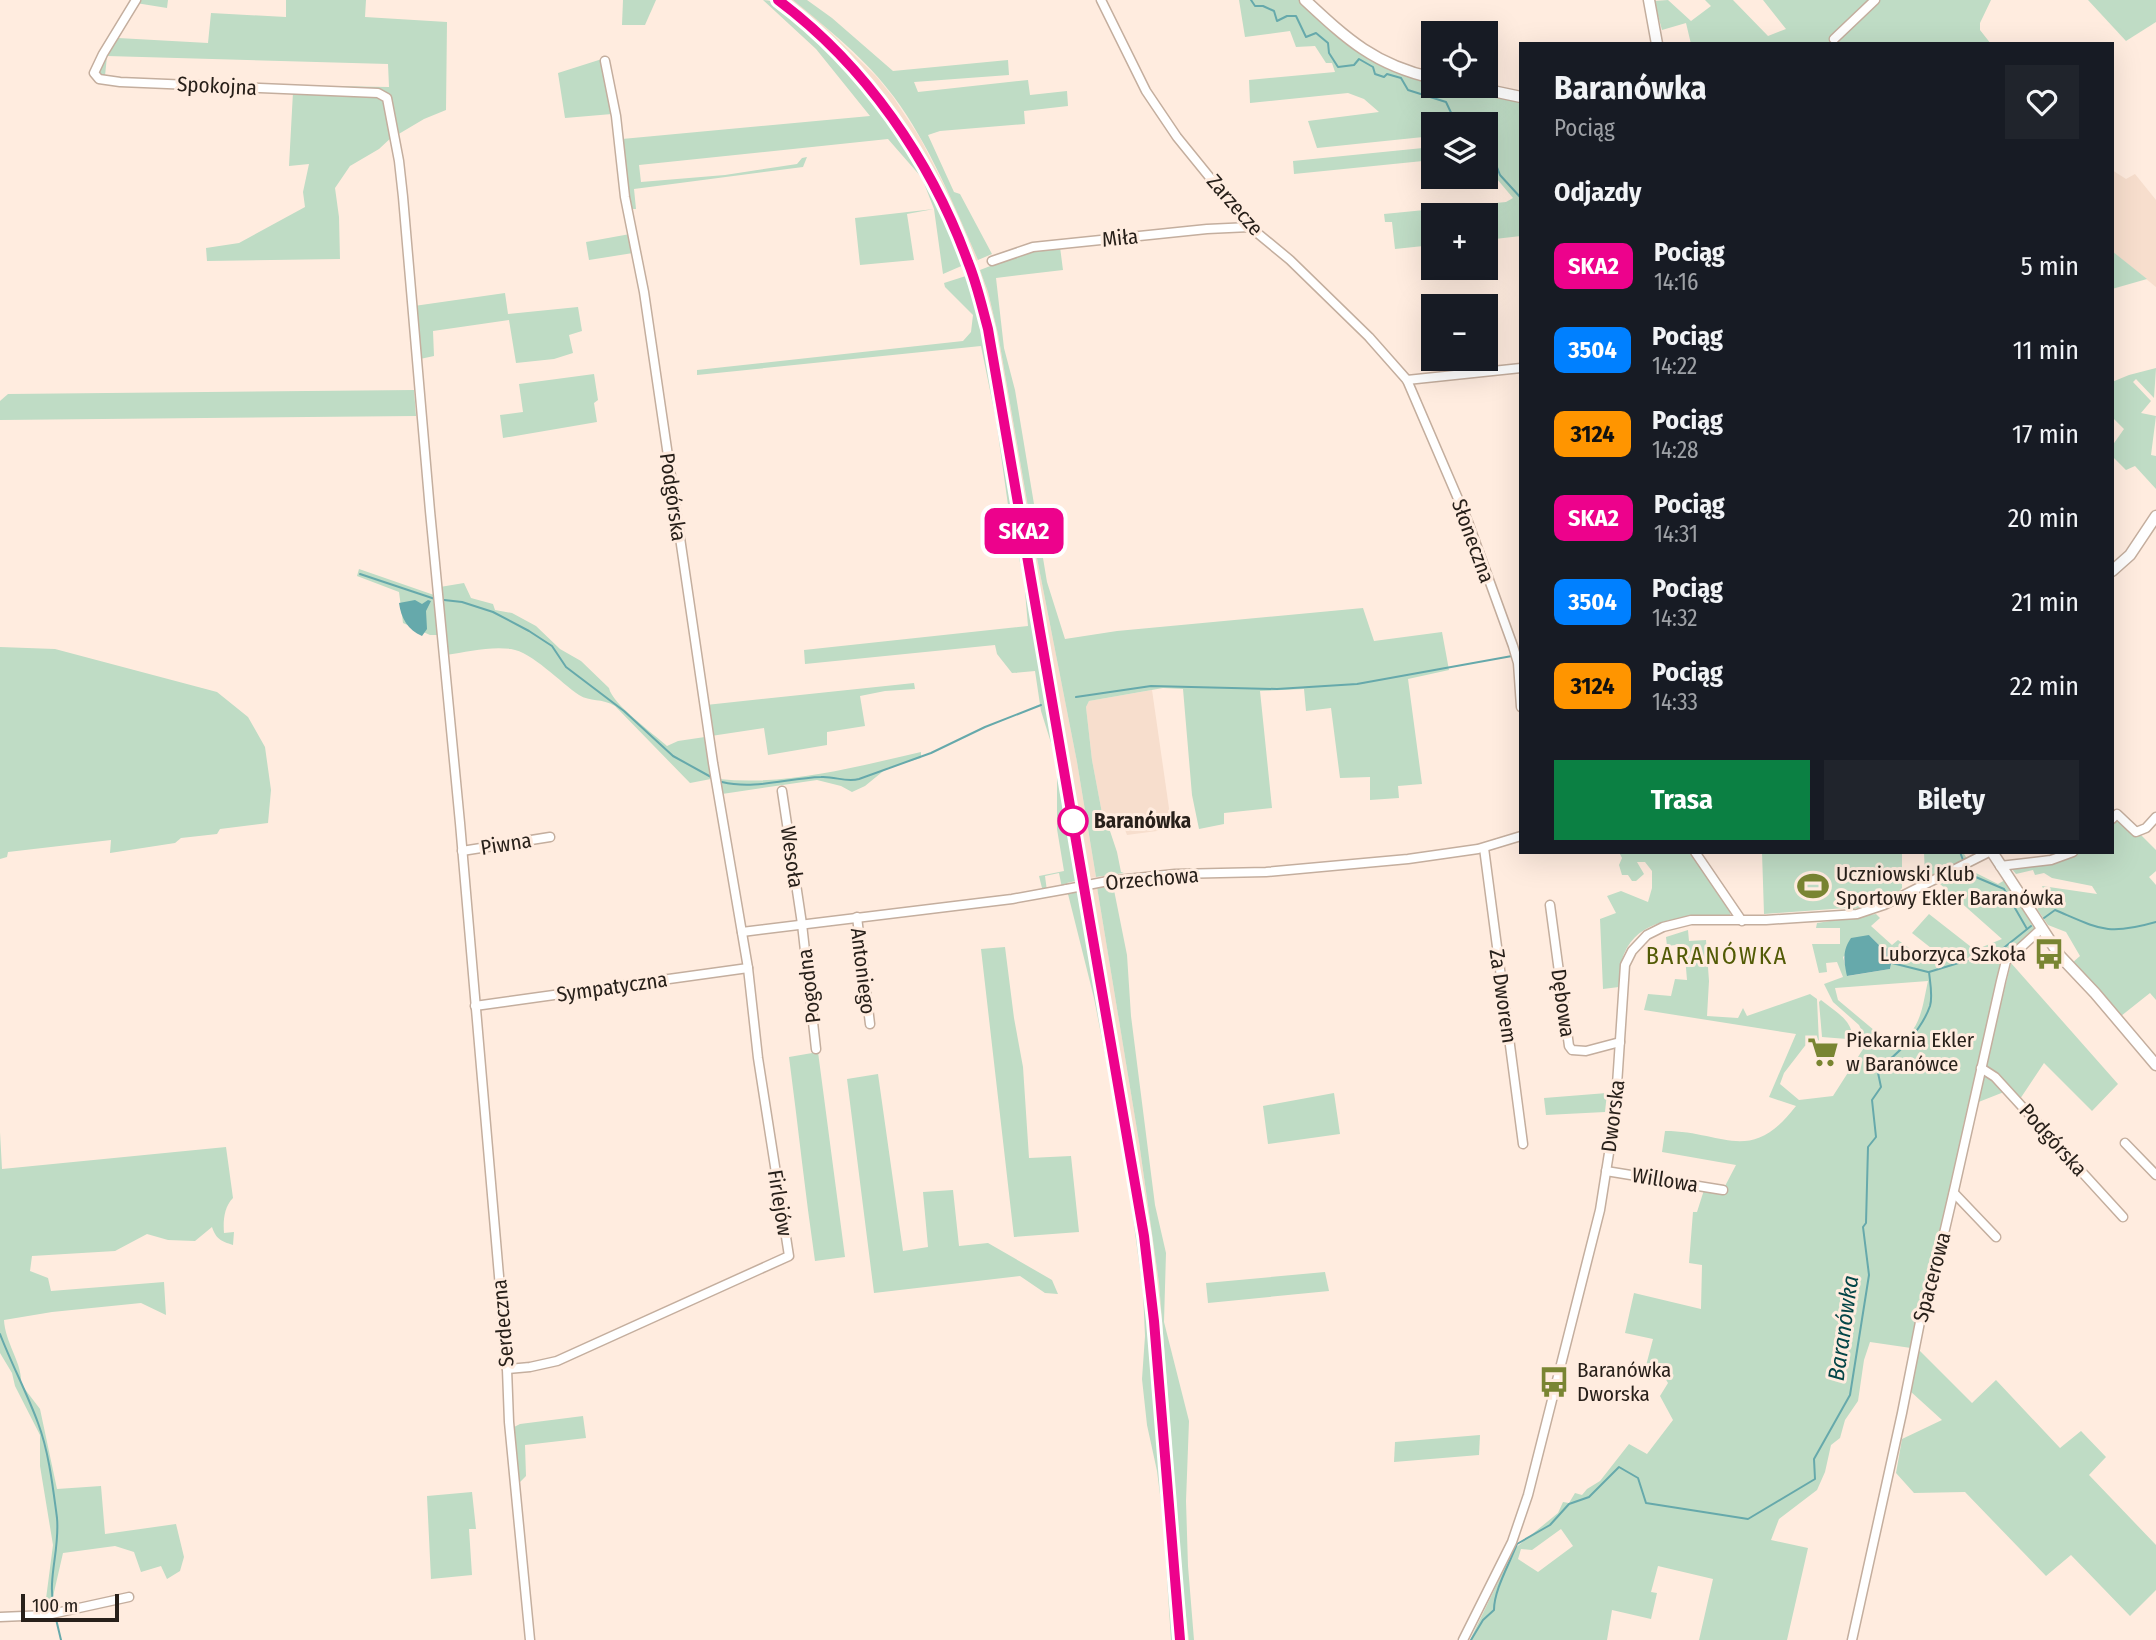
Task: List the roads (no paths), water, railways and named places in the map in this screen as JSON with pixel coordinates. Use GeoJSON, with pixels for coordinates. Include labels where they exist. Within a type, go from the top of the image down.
{"type":"FeatureCollection","features":[{"type":"Feature","properties":{"kind":"street","name":"Spokojna"},"geometry":{"type":"LineString","coordinates":[[136,0],[94,73],[99,79],[379,93],[387,98],[395,137]]}},
{"type":"Feature","properties":{"kind":"street","name":"Zarzecze"},"geometry":{"type":"LineString","coordinates":[[1101,0],[1146,91],[1177,137],[1250,227],[1290,260],[1369,337],[1408,380]]}},
{"type":"Feature","properties":{"kind":"street"},"geometry":{"type":"LineString","coordinates":[[1305,0],[1347,38],[1378,60],[1421,75]]}},
{"type":"Feature","properties":{"kind":"street"},"geometry":{"type":"LineString","coordinates":[[1649,0],[1657,42]]}},
{"type":"Feature","properties":{"kind":"street"},"geometry":{"type":"LineString","coordinates":[[1834,39],[1875,0]]}},
{"type":"Feature","properties":{"kind":"street","name":"Podgórska"},"geometry":{"type":"LineString","coordinates":[[605,61],[616,116],[625,197],[644,292],[713,763],[742,932]]}},
{"type":"Feature","properties":{"kind":"street"},"geometry":{"type":"LineString","coordinates":[[1498,92],[1519,97]]}},
{"type":"Feature","properties":{"kind":"street","name":"Serdeczna"},"geometry":{"type":"LineString","coordinates":[[395,137],[403,197],[463,851],[507,1369],[509,1422],[530,1640]]}},
{"type":"Feature","properties":{"kind":"street","name":"Miła"},"geometry":{"type":"LineString","coordinates":[[992,261],[1033,247],[1250,227]]}},
{"type":"Feature","properties":{"kind":"street"},"geometry":{"type":"LineString","coordinates":[[1408,380],[1519,368]]}},
{"type":"Feature","properties":{"kind":"street","name":"Słoneczna"},"geometry":{"type":"LineString","coordinates":[[1408,380],[1468,522],[1516,655],[1519,686]]}},
{"type":"Feature","properties":{"kind":"street"},"geometry":{"type":"LineString","coordinates":[[2114,569],[2130,555],[2156,516]]}},
{"type":"Feature","properties":{"kind":"street","name":"Wesoła"},"geometry":{"type":"LineString","coordinates":[[782,791],[802,924]]}},
{"type":"Feature","properties":{"kind":"street"},"geometry":{"type":"LineString","coordinates":[[2114,817],[2117,814],[2136,832],[2146,828],[2156,817]]}},
{"type":"Feature","properties":{"kind":"street","name":"Piwna"},"geometry":{"type":"LineString","coordinates":[[463,851],[550,837]]}},
{"type":"Feature","properties":{"kind":"street","name":"Orzechowa"},"geometry":{"type":"LineString","coordinates":[[742,932],[1012,899],[1108,881],[1175,874],[1266,872],[1418,858],[1483,848],[1519,837]]}},
{"type":"Feature","properties":{"kind":"street","name":"Za Dworem"},"geometry":{"type":"LineString","coordinates":[[1483,848],[1523,1144]]}},
{"type":"Feature","properties":{"kind":"street"},"geometry":{"type":"LineString","coordinates":[[1696,854],[1742,921]]}},
{"type":"Feature","properties":{"kind":"street","name":"Dworska"},"geometry":{"type":"LineString","coordinates":[[1463,1640],[1513,1542],[1528,1495],[1597,1220],[1615,1115],[1625,965],[1632,951],[1647,935],[1663,927],[1692,920],[1742,921],[1837,916],[1868,911],[1986,854]]}},
{"type":"Feature","properties":{"kind":"street"},"geometry":{"type":"LineString","coordinates":[[1991,854],[2060,957],[2095,993],[2156,1065]]}},
{"type":"Feature","properties":{"kind":"street"},"geometry":{"type":"LineString","coordinates":[[2000,866],[2051,860],[2068,854]]}},
{"type":"Feature","properties":{"kind":"street","name":"Dębowa"},"geometry":{"type":"LineString","coordinates":[[1550,905],[1569,1046],[1572,1050],[1586,1051],[1620,1042]]}},
{"type":"Feature","properties":{"kind":"street","name":"Antoniego"},"geometry":{"type":"LineString","coordinates":[[857,917],[870,1024]]}},
{"type":"Feature","properties":{"kind":"street","name":"Pogodna"},"geometry":{"type":"LineString","coordinates":[[802,924],[816,1049]]}},
{"type":"Feature","properties":{"kind":"street","name":"Spacerowa"},"geometry":{"type":"LineString","coordinates":[[1852,1640],[1921,1317],[1954,1193],[2006,961],[2041,929]]}},
{"type":"Feature","properties":{"kind":"street","name":"Firlejów"},"geometry":{"type":"LineString","coordinates":[[507,1369],[557,1361],[789,1256],[758,1058],[742,932]]}},
{"type":"Feature","properties":{"kind":"street","name":"Sympatyczna"},"geometry":{"type":"LineString","coordinates":[[475,1006],[748,968]]}},
{"type":"Feature","properties":{"kind":"street","name":"Podgórska"},"geometry":{"type":"LineString","coordinates":[[1981,1068],[1995,1077],[2123,1217]]}},
{"type":"Feature","properties":{"kind":"street"},"geometry":{"type":"LineString","coordinates":[[2125,1143],[2156,1175]]}},
{"type":"Feature","properties":{"kind":"street","name":"Willowa"},"geometry":{"type":"LineString","coordinates":[[1606,1171],[1723,1190]]}},
{"type":"Feature","properties":{"kind":"street"},"geometry":{"type":"LineString","coordinates":[[1954,1193],[1996,1237]]}},
{"type":"Feature","properties":{"kind":"street"},"geometry":{"type":"LineString","coordinates":[[0,1617],[47,1615],[130,1597]]}},
{"type":"Feature","properties":{"kind":"water"},"geometry":{"type":"Polygon","coordinates":[[[415,600],[422,604],[431,601],[426,611],[427,629],[422,636],[409,627],[399,603],[415,600]]]}},
{"type":"Feature","properties":{"kind":"water"},"geometry":{"type":"Polygon","coordinates":[[[1869,935],[1881,947],[1894,950],[1890,969],[1847,976],[1844,956],[1848,943],[1851,938],[1869,935]]]}},
{"type":"Feature","properties":{"kind":"waterway"},"geometry":{"type":"LineString","coordinates":[[1251,0],[1255,6],[1274,11],[1277,21],[1287,16],[1296,16],[1306,37],[1316,33],[1328,43],[1329,53],[1338,67],[1354,65],[1359,59],[1373,67],[1375,74],[1401,78],[1408,90],[1446,102],[1451,112]]}},
{"type":"Feature","properties":{"kind":"waterway"},"geometry":{"type":"LineString","coordinates":[[1498,170],[1519,196]]}},
{"type":"Feature","properties":{"kind":"waterway"},"geometry":{"type":"LineString","coordinates":[[360,574],[435,599]]}},
{"type":"Feature","properties":{"kind":"waterway"},"geometry":{"type":"LineString","coordinates":[[444,600],[462,602],[493,612],[552,646],[566,667],[624,711],[673,756],[711,777]]}},
{"type":"Feature","properties":{"kind":"waterway"},"geometry":{"type":"LineString","coordinates":[[1076,697],[1151,686],[1277,689],[1357,684],[1512,656]]}},
{"type":"Feature","properties":{"kind":"waterway"},"geometry":{"type":"LineString","coordinates":[[722,782],[747,785],[821,777],[859,779],[931,753],[985,727],[1041,705]]}},
{"type":"Feature","properties":{"kind":"waterway"},"geometry":{"type":"LineString","coordinates":[[1961,854],[1963,860]]}},
{"type":"Feature","properties":{"kind":"waterway"},"geometry":{"type":"LineString","coordinates":[[1968,869],[1971,875],[2004,889],[2027,929]]}},
{"type":"Feature","properties":{"kind":"waterway","name":"Baranówka"},"geometry":{"type":"LineString","coordinates":[[2044,918],[2055,910],[2094,926],[2114,929],[2156,922]]}},
{"type":"Feature","properties":{"kind":"waterway","name":"Baranówka"},"geometry":{"type":"LineString","coordinates":[[1471,1640],[1483,1620],[1494,1610],[1499,1586],[1517,1544],[1550,1525],[1569,1504],[1589,1497],[1619,1467],[1638,1478],[1646,1503],[1748,1519],[1815,1479],[1814,1459],[1850,1395],[1869,1275],[1863,1227],[1866,1223],[1868,1147],[1876,1137],[1872,1100],[1881,1087],[1877,1068],[1908,1042],[1926,1015],[1931,998],[1929,972],[2001,950],[2031,926]]}},
{"type":"Feature","properties":{"kind":"waterway"},"geometry":{"type":"LineString","coordinates":[[1892,963],[1928,972]]}},
{"type":"Feature","properties":{"kind":"waterway"},"geometry":{"type":"LineString","coordinates":[[0,1334],[34,1412],[48,1458],[57,1518],[52,1586],[54,1609]]}},
{"type":"Feature","properties":{"kind":"waterway"},"geometry":{"type":"LineString","coordinates":[[56,1619],[61,1640]]}},
{"type":"Feature","properties":{"kind":"railway"},"geometry":{"type":"LineString","coordinates":[[778,0],[810,26],[867,85],[915,152],[953,224],[974,279],[988,329],[1144,1236],[1154,1321],[1180,1640]]}},
{"type":"Feature","properties":{"kind":"train","name":"SKA2"},"geometry":{"type":"LineString","coordinates":[[778,0],[811,27],[861,78],[907,139],[940,198],[969,262],[988,329],[1144,1236],[1154,1321],[1180,1640]]}},
{"type":"Feature","properties":{"kind":"place","name":"Baranówka"},"geometry":{"type":"Point","coordinates":[1073,821]}},
{"type":"Feature","properties":{"kind":"place","name":"Uczniowski Klub Sportowy Ekler Baranówka"},"geometry":{"type":"Point","coordinates":[1813,886]}},
{"type":"Feature","properties":{"kind":"place","name":"Luborzyca Szkoła"},"geometry":{"type":"Point","coordinates":[2049,954]}},
{"type":"Feature","properties":{"kind":"place","name":"Piekarnia Ekler w Baranówce"},"geometry":{"type":"Point","coordinates":[1823,1052]}},
{"type":"Feature","properties":{"kind":"place","name":"Baranówka Dworska"},"geometry":{"type":"Point","coordinates":[1554,1382]}},
{"type":"Feature","properties":{"kind":"district","name":"BARANÓWKA"},"geometry":{"type":"Point","coordinates":[1717,956]}}]}
